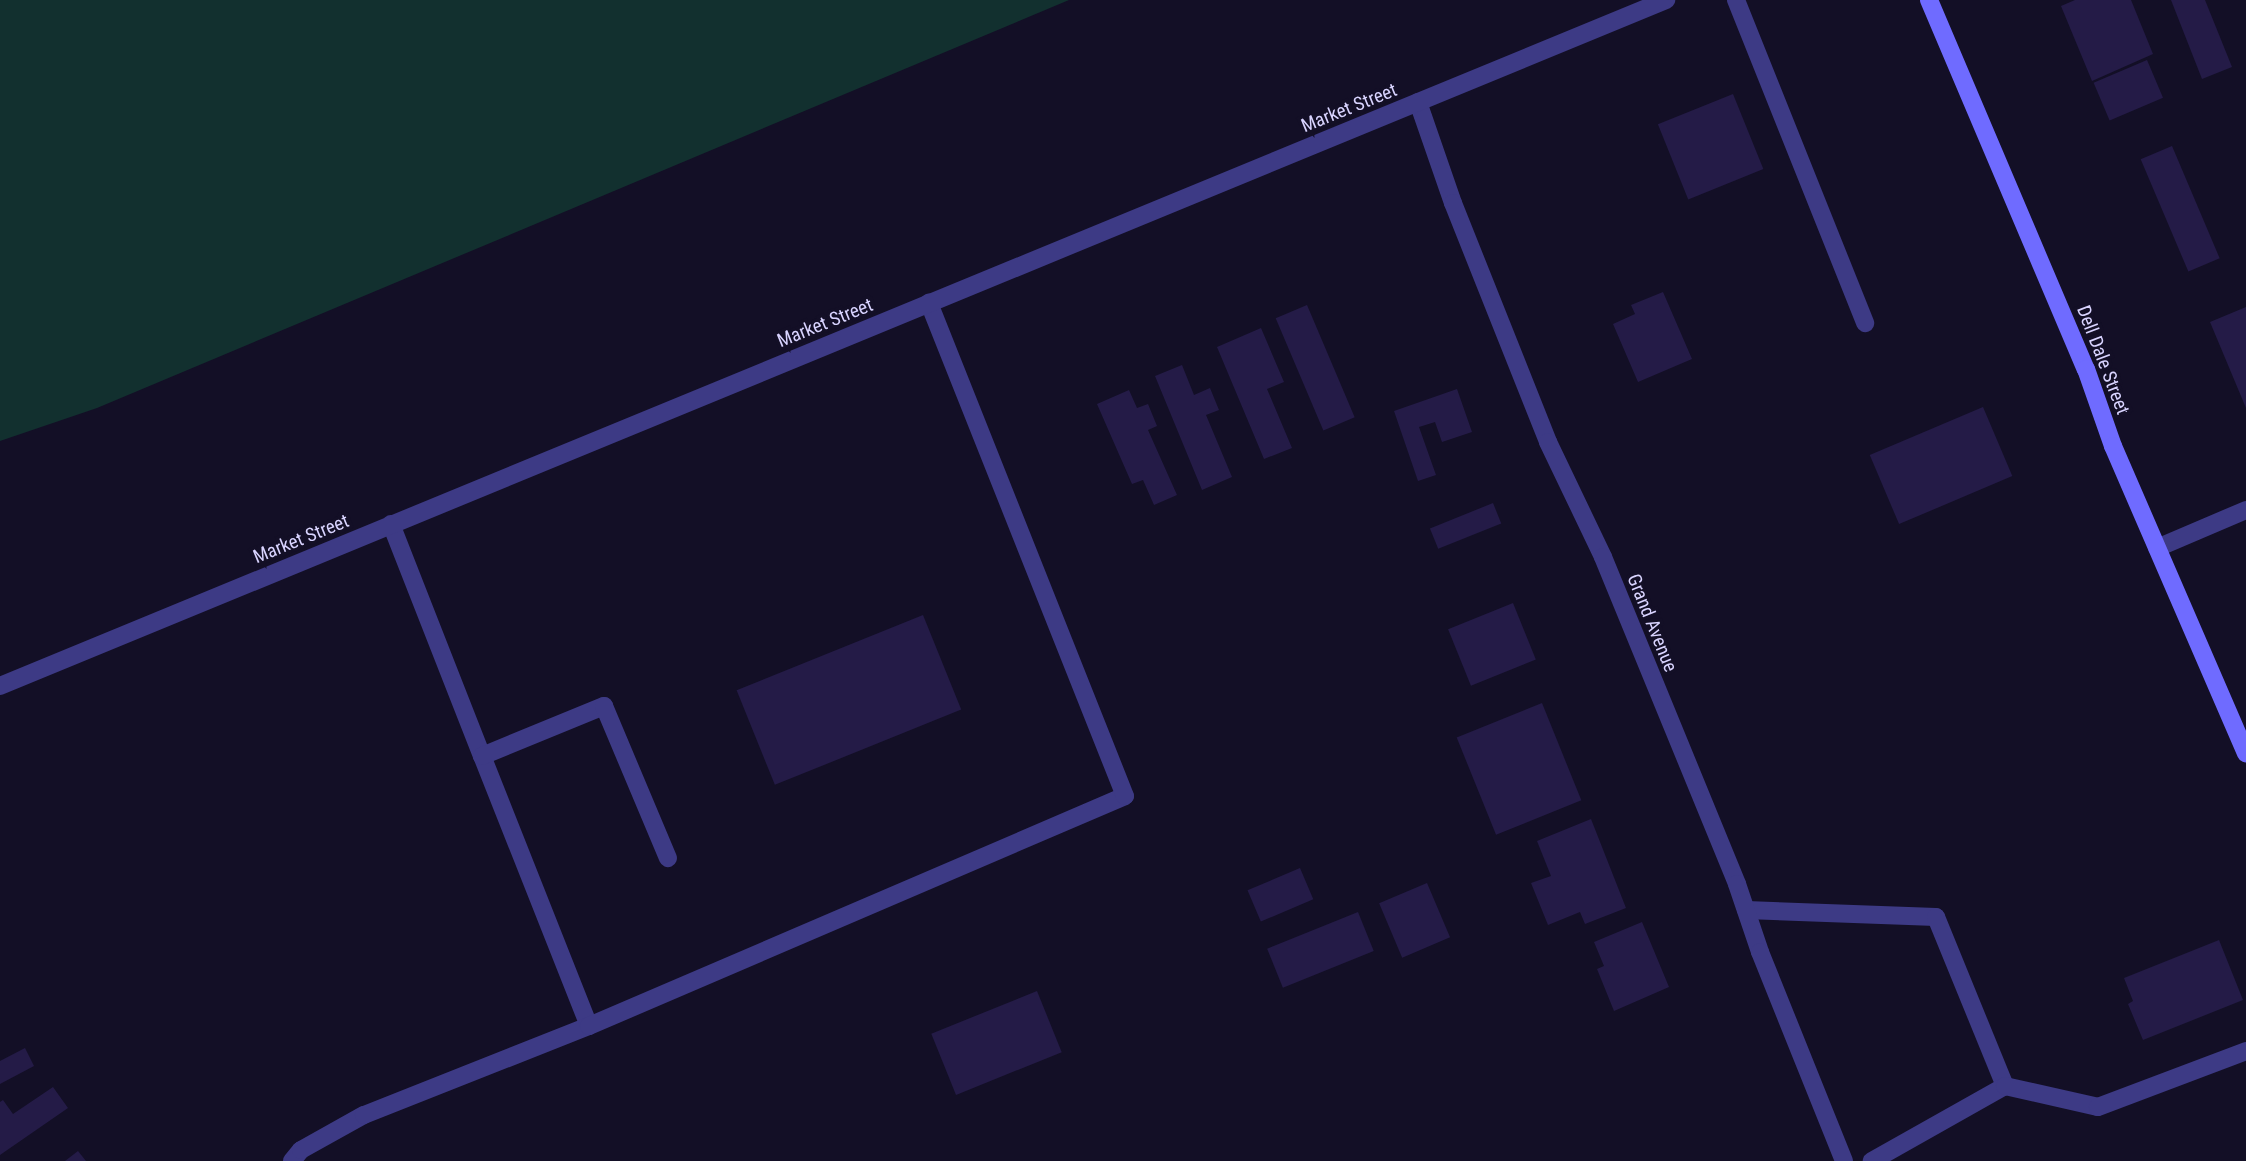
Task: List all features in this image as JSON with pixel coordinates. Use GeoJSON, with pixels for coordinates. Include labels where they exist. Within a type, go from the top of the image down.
{"type":"FeatureCollection","features":[{"type":"Feature","properties":{"kind":"main road","name":"Dell Dale Street"},"geometry":{"type":"LineString","coordinates":[[1930,0],[2086,369],[2113,446],[2246,753]]}},
{"type":"Feature","properties":{"kind":"main road","name":"Dell Dale Street"},"geometry":{"type":"LineString","coordinates":[[2237,736],[2246,768]]}},
{"type":"Feature","properties":{"kind":"street","name":"Market Street"},"geometry":{"type":"LineString","coordinates":[[0,686],[1666,0]]}},
{"type":"Feature","properties":{"kind":"street"},"geometry":{"type":"LineString","coordinates":[[1736,0],[1865,323]]}},
{"type":"Feature","properties":{"kind":"street","name":"Grand Avenue"},"geometry":{"type":"LineString","coordinates":[[1418,102],[1453,203],[1548,442],[1603,557],[1844,1161]]}},
{"type":"Feature","properties":{"kind":"street"},"geometry":{"type":"LineString","coordinates":[[292,1161],[301,1150],[364,1115],[589,1026],[1125,796],[929,303]]}},
{"type":"Feature","properties":{"kind":"street"},"geometry":{"type":"LineString","coordinates":[[2157,548],[2246,510]]}},
{"type":"Feature","properties":{"kind":"street"},"geometry":{"type":"LineString","coordinates":[[391,524],[589,1026]]}},
{"type":"Feature","properties":{"kind":"street"},"geometry":{"type":"LineString","coordinates":[[482,756],[604,706],[668,858]]}},
{"type":"Feature","properties":{"kind":"street"},"geometry":{"type":"LineString","coordinates":[[1746,911],[1936,917],[2005,1086]]}},
{"type":"Feature","properties":{"kind":"street"},"geometry":{"type":"LineString","coordinates":[[1872,1161],[2005,1086],[2098,1107],[2246,1051]]}},
{"type":"Feature","properties":{"kind":"green space"},"geometry":{"type":"Polygon","coordinates":[[[0,0],[1069,0],[97,408],[0,441],[0,0]]]}},
{"type":"Feature","properties":{"kind":"building"},"geometry":{"type":"Polygon","coordinates":[[[2075,0],[2131,0],[2153,54],[2092,81],[2061,6],[2075,0]]]}},
{"type":"Feature","properties":{"kind":"building"},"geometry":{"type":"Polygon","coordinates":[[[2171,0],[2205,0],[2232,67],[2202,79],[2171,0]]]}},
{"type":"Feature","properties":{"kind":"building"},"geometry":{"type":"Polygon","coordinates":[[[2147,60],[2163,98],[2110,120],[2094,83],[2147,60]]]}},
{"type":"Feature","properties":{"kind":"building"},"geometry":{"type":"Polygon","coordinates":[[[1733,94],[1763,169],[1688,199],[1658,124],[1733,94]]]}},
{"type":"Feature","properties":{"kind":"building"},"geometry":{"type":"Polygon","coordinates":[[[2172,146],[2220,258],[2188,272],[2141,159],[2172,146]]]}},
{"type":"Feature","properties":{"kind":"building"},"geometry":{"type":"Polygon","coordinates":[[[1663,292],[1692,359],[1638,382],[1613,324],[1635,314],[1631,305],[1663,292]]]}},
{"type":"Feature","properties":{"kind":"building"},"geometry":{"type":"Polygon","coordinates":[[[1307,305],[1355,417],[1323,431],[1276,318],[1307,305]]]}},
{"type":"Feature","properties":{"kind":"building"},"geometry":{"type":"Polygon","coordinates":[[[2246,307],[2246,408],[2210,322],[2246,307]]]}},
{"type":"Feature","properties":{"kind":"building"},"geometry":{"type":"Polygon","coordinates":[[[1261,328],[1284,382],[1267,389],[1292,448],[1264,459],[1217,347],[1261,328]]]}},
{"type":"Feature","properties":{"kind":"building"},"geometry":{"type":"Polygon","coordinates":[[[1182,365],[1194,395],[1210,388],[1219,410],[1206,415],[1232,477],[1202,490],[1155,376],[1182,365]]]}},
{"type":"Feature","properties":{"kind":"building"},"geometry":{"type":"Polygon","coordinates":[[[1457,389],[1472,432],[1442,442],[1435,422],[1419,427],[1436,475],[1418,481],[1394,411],[1457,389]]]}},
{"type":"Feature","properties":{"kind":"building"},"geometry":{"type":"Polygon","coordinates":[[[1129,390],[1137,408],[1148,404],[1157,426],[1148,430],[1177,495],[1154,505],[1143,480],[1132,484],[1097,404],[1129,390]]]}},
{"type":"Feature","properties":{"kind":"building"},"geometry":{"type":"Polygon","coordinates":[[[1983,407],[2012,476],[1899,524],[1870,455],[1983,407]]]}},
{"type":"Feature","properties":{"kind":"building"},"geometry":{"type":"Polygon","coordinates":[[[1493,503],[1501,523],[1438,549],[1430,528],[1493,503]]]}},
{"type":"Feature","properties":{"kind":"building"},"geometry":{"type":"Polygon","coordinates":[[[1513,603],[1536,660],[1471,686],[1448,629],[1513,603]]]}},
{"type":"Feature","properties":{"kind":"building"},"geometry":{"type":"Polygon","coordinates":[[[923,615],[961,710],[775,785],[737,690],[923,615]]]}},
{"type":"Feature","properties":{"kind":"building"},"geometry":{"type":"Polygon","coordinates":[[[1542,703],[1581,800],[1496,835],[1457,737],[1542,703]]]}},
{"type":"Feature","properties":{"kind":"building"},"geometry":{"type":"Polygon","coordinates":[[[1591,819],[1626,908],[1585,924],[1580,912],[1548,925],[1531,883],[1551,876],[1537,841],[1591,819]]]}},
{"type":"Feature","properties":{"kind":"building"},"geometry":{"type":"Polygon","coordinates":[[[1300,868],[1313,899],[1261,922],[1248,890],[1300,868]]]}},
{"type":"Feature","properties":{"kind":"building"},"geometry":{"type":"Polygon","coordinates":[[[1427,883],[1450,937],[1402,958],[1379,903],[1427,883]]]}},
{"type":"Feature","properties":{"kind":"building"},"geometry":{"type":"Polygon","coordinates":[[[1358,912],[1374,951],[1283,988],[1267,949],[1358,912]]]}},
{"type":"Feature","properties":{"kind":"building"},"geometry":{"type":"Polygon","coordinates":[[[1642,922],[1669,987],[1614,1011],[1597,969],[1604,966],[1594,942],[1642,922]]]}},
{"type":"Feature","properties":{"kind":"building"},"geometry":{"type":"Polygon","coordinates":[[[2219,940],[2243,1000],[2143,1040],[2128,1004],[2133,1001],[2124,978],[2219,940]]]}},
{"type":"Feature","properties":{"kind":"building"},"geometry":{"type":"Polygon","coordinates":[[[1037,991],[1062,1052],[956,1095],[931,1034],[1037,991]]]}},
{"type":"Feature","properties":{"kind":"building"},"geometry":{"type":"Polygon","coordinates":[[[25,1048],[34,1066],[0,1084],[0,1061],[25,1048]]]}},
{"type":"Feature","properties":{"kind":"building"},"geometry":{"type":"Polygon","coordinates":[[[53,1087],[68,1108],[0,1155],[0,1102],[3,1100],[13,1114],[53,1087]]]}},
{"type":"Feature","properties":{"kind":"building"},"geometry":{"type":"Polygon","coordinates":[[[78,1151],[86,1161],[65,1161],[78,1151]]]}}]}
